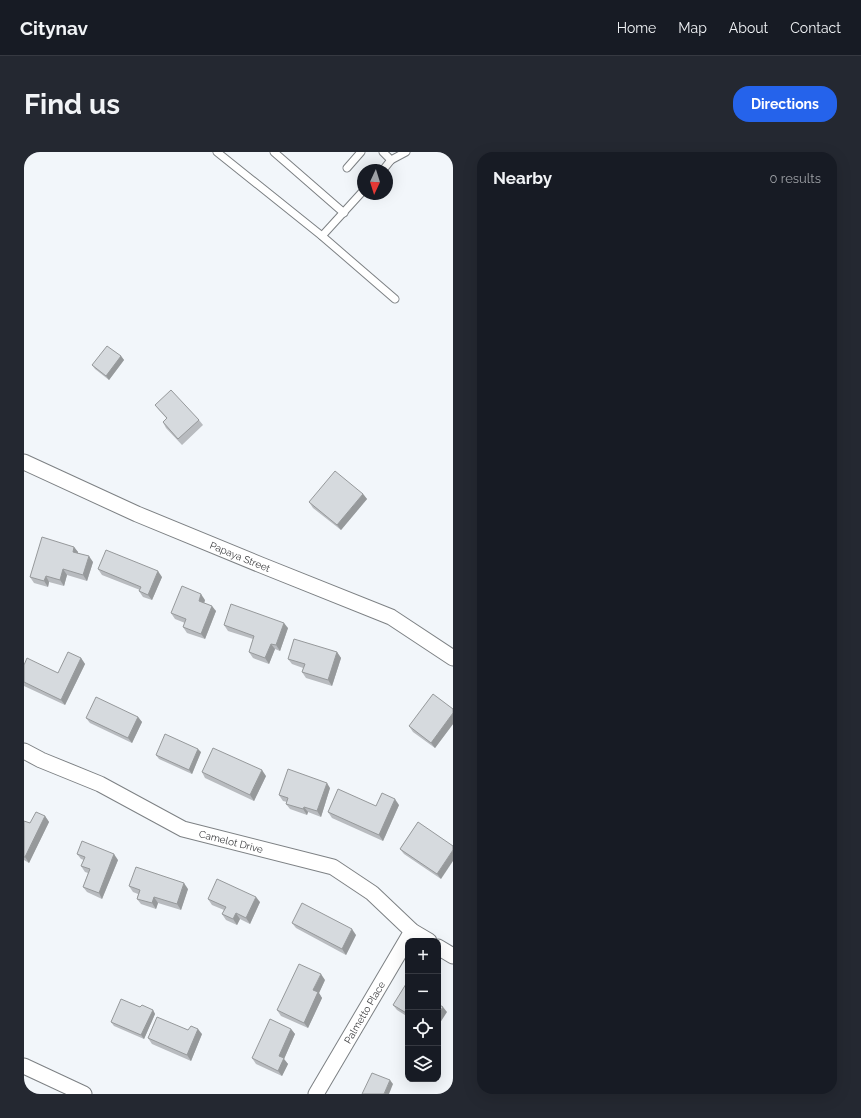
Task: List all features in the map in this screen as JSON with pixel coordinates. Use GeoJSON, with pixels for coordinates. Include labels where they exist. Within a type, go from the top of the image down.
{"type":"FeatureCollection","features":[{"type":"Feature","properties":{"kind":"street","name":"Papaya Street"},"geometry":{"type":"LineString","coordinates":[[24,462],[137,514],[391,618],[453,658]]}},
{"type":"Feature","properties":{"kind":"street","name":"Camelot Drive"},"geometry":{"type":"LineString","coordinates":[[24,751],[41,760],[100,784],[183,830],[333,867],[372,893],[412,931],[424,938]]}},
{"type":"Feature","properties":{"kind":"street","name":"Palmetto Place"},"geometry":{"type":"LineString","coordinates":[[316,1094],[412,931]]}},
{"type":"Feature","properties":{"kind":"street"},"geometry":{"type":"LineString","coordinates":[[441,949],[453,956]]}},
{"type":"Feature","properties":{"kind":"street"},"geometry":{"type":"LineString","coordinates":[[24,1066],[84,1094]]}},
{"type":"Feature","properties":{"kind":"lane"},"geometry":{"type":"LineString","coordinates":[[217,152],[322,236],[395,299]]}},
{"type":"Feature","properties":{"kind":"lane"},"geometry":{"type":"LineString","coordinates":[[274,152],[344,213]]}},
{"type":"Feature","properties":{"kind":"lane"},"geometry":{"type":"LineString","coordinates":[[347,168],[362,152]]}},
{"type":"Feature","properties":{"kind":"lane"},"geometry":{"type":"LineString","coordinates":[[383,152],[392,160]]}},
{"type":"Feature","properties":{"kind":"lane"},"geometry":{"type":"LineString","coordinates":[[388,164],[392,160],[406,152]]}},
{"type":"Feature","properties":{"kind":"lane"},"geometry":{"type":"LineString","coordinates":[[322,236],[357,199]]}},
{"type":"Feature","properties":{"kind":"building"},"geometry":{"type":"Polygon","coordinates":[[[107,346],[121,356],[106,376],[92,365],[107,346]]]}},
{"type":"Feature","properties":{"kind":"building"},"geometry":{"type":"Polygon","coordinates":[[[171,390],[199,420],[178,439],[163,422],[167,418],[155,405],[171,390]]]}},
{"type":"Feature","properties":{"kind":"building"},"geometry":{"type":"Polygon","coordinates":[[[335,471],[363,494],[337,525],[309,502],[335,471]]]}},
{"type":"Feature","properties":{"kind":"building"},"geometry":{"type":"Polygon","coordinates":[[[42,537],[74,547],[73,552],[89,556],[83,575],[63,569],[60,580],[46,576],[44,581],[30,577],[42,537]]]}},
{"type":"Feature","properties":{"kind":"building"},"geometry":{"type":"Polygon","coordinates":[[[106,550],[158,571],[148,595],[139,591],[141,587],[98,569],[106,550]]]}},
{"type":"Feature","properties":{"kind":"building"},"geometry":{"type":"Polygon","coordinates":[[[182,586],[201,594],[199,601],[212,606],[201,634],[183,627],[186,619],[171,613],[182,586]]]}},
{"type":"Feature","properties":{"kind":"building"},"geometry":{"type":"Polygon","coordinates":[[[231,604],[284,623],[276,645],[271,644],[265,658],[249,652],[254,636],[224,625],[231,604]]]}},
{"type":"Feature","properties":{"kind":"building"},"geometry":{"type":"Polygon","coordinates":[[[294,639],[337,652],[328,680],[302,672],[305,664],[288,659],[294,639]]]}},
{"type":"Feature","properties":{"kind":"building"},"geometry":{"type":"Polygon","coordinates":[[[68,652],[81,658],[61,700],[24,682],[24,665],[27,658],[58,673],[68,652]]]}},
{"type":"Feature","properties":{"kind":"building"},"geometry":{"type":"Polygon","coordinates":[[[433,694],[453,709],[453,713],[431,743],[409,726],[433,694]]]}},
{"type":"Feature","properties":{"kind":"building"},"geometry":{"type":"Polygon","coordinates":[[[96,697],[138,717],[128,738],[86,718],[96,697]]]}},
{"type":"Feature","properties":{"kind":"building"},"geometry":{"type":"Polygon","coordinates":[[[165,734],[198,749],[189,770],[156,755],[165,734]]]}},
{"type":"Feature","properties":{"kind":"building"},"geometry":{"type":"Polygon","coordinates":[[[213,748],[262,770],[250,795],[202,772],[213,748]]]}},
{"type":"Feature","properties":{"kind":"building"},"geometry":{"type":"Polygon","coordinates":[[[288,769],[327,783],[317,811],[286,804],[288,798],[279,795],[288,769]]]}},
{"type":"Feature","properties":{"kind":"building"},"geometry":{"type":"Polygon","coordinates":[[[338,789],[376,806],[382,793],[395,799],[379,835],[328,812],[338,789]]]}},
{"type":"Feature","properties":{"kind":"building"},"geometry":{"type":"Polygon","coordinates":[[[36,812],[45,816],[24,857],[24,821],[30,823],[36,812]]]}},
{"type":"Feature","properties":{"kind":"building"},"geometry":{"type":"Polygon","coordinates":[[[418,822],[453,846],[453,850],[437,874],[400,849],[418,822]]]}},
{"type":"Feature","properties":{"kind":"building"},"geometry":{"type":"Polygon","coordinates":[[[82,841],[114,854],[99,893],[83,887],[90,869],[81,866],[85,857],[77,854],[82,841]]]}},
{"type":"Feature","properties":{"kind":"building"},"geometry":{"type":"Polygon","coordinates":[[[136,867],[184,883],[177,904],[154,897],[152,903],[137,899],[140,890],[129,886],[136,867]]]}},
{"type":"Feature","properties":{"kind":"building"},"geometry":{"type":"Polygon","coordinates":[[[217,879],[256,897],[246,918],[236,913],[233,919],[222,914],[226,907],[208,899],[217,879]]]}},
{"type":"Feature","properties":{"kind":"building"},"geometry":{"type":"Polygon","coordinates":[[[302,903],[352,929],[342,949],[292,923],[302,903]]]}},
{"type":"Feature","properties":{"kind":"building"},"geometry":{"type":"Polygon","coordinates":[[[299,964],[321,974],[313,990],[318,992],[304,1023],[277,1010],[299,964]]]}},
{"type":"Feature","properties":{"kind":"building"},"geometry":{"type":"Polygon","coordinates":[[[405,986],[405,1012],[393,1005],[405,986]]]}},
{"type":"Feature","properties":{"kind":"building"},"geometry":{"type":"Polygon","coordinates":[[[121,999],[140,1007],[142,1005],[153,1010],[141,1035],[111,1022],[121,999]]]}},
{"type":"Feature","properties":{"kind":"building"},"geometry":{"type":"Polygon","coordinates":[[[157,1017],[188,1030],[191,1026],[198,1029],[187,1055],[148,1038],[157,1017]]]}},
{"type":"Feature","properties":{"kind":"building"},"geometry":{"type":"Polygon","coordinates":[[[270,1019],[291,1029],[279,1056],[284,1058],[278,1071],[252,1058],[270,1019]]]}},
{"type":"Feature","properties":{"kind":"building"},"geometry":{"type":"Polygon","coordinates":[[[372,1073],[390,1080],[384,1094],[362,1094],[372,1073]]]}}]}
